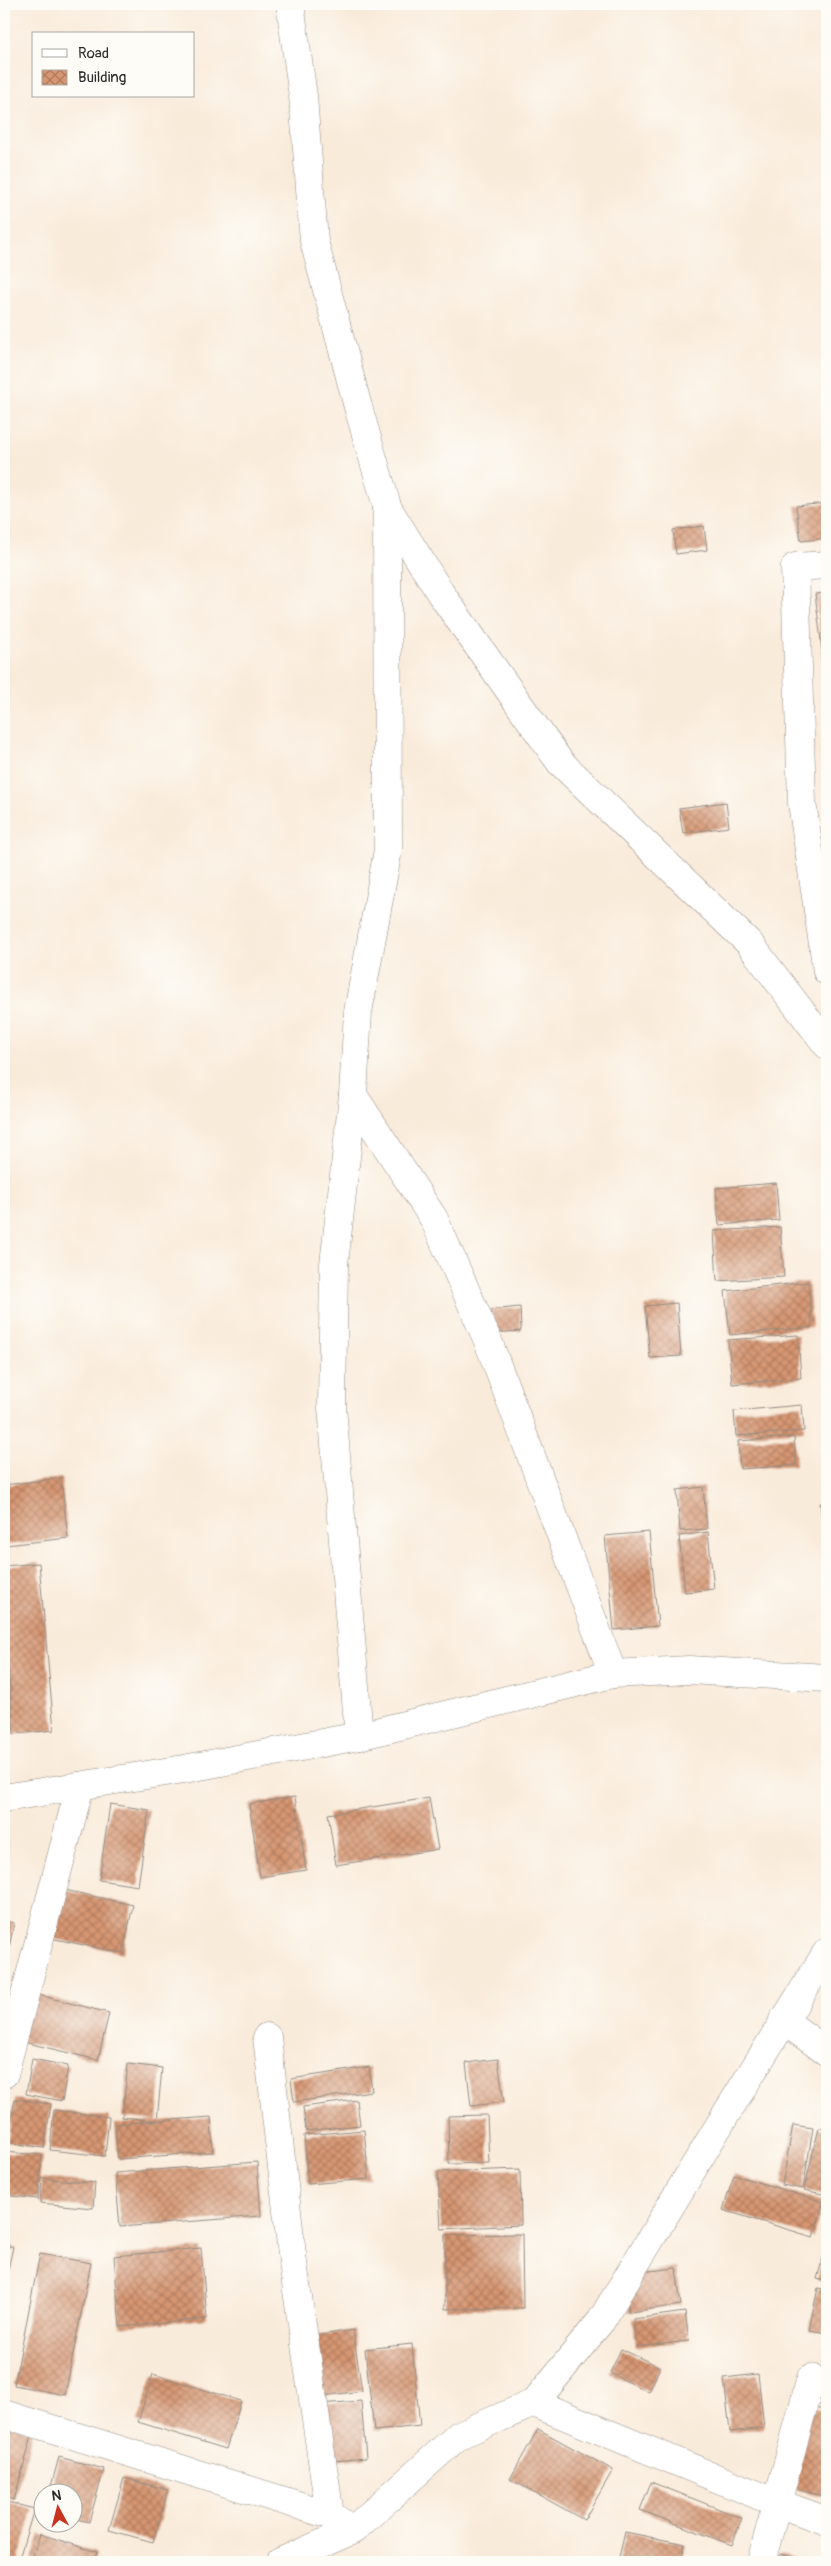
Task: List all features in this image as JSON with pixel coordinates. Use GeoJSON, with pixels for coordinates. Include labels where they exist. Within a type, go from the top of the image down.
{"type":"FeatureCollection","features":[{"type":"Feature","properties":{"kind":"street"},"geometry":{"type":"LineString","coordinates":[[290,4],[303,96],[314,240],[358,407],[387,506],[441,594],[560,762],[749,943],[827,1045]]}},
{"type":"Feature","properties":{"kind":"street"},"geometry":{"type":"LineString","coordinates":[[359,1736],[332,1407],[334,1264],[353,1095],[358,1012],[388,850],[387,506]]}},
{"type":"Feature","properties":{"kind":"street"},"geometry":{"type":"LineString","coordinates":[[827,565],[795,567],[802,803],[827,971]]}},
{"type":"Feature","properties":{"kind":"street"},"geometry":{"type":"LineString","coordinates":[[353,1095],[434,1219],[488,1341],[614,1674]]}},
{"type":"Feature","properties":{"kind":"street"},"geometry":{"type":"LineString","coordinates":[[4,1798],[184,1769],[359,1736],[614,1674],[690,1670],[827,1678]]}},
{"type":"Feature","properties":{"kind":"street"},"geometry":{"type":"LineString","coordinates":[[4,2074],[80,1786]]}},
{"type":"Feature","properties":{"kind":"street"},"geometry":{"type":"LineString","coordinates":[[280,2562],[353,2530],[459,2435],[534,2403],[601,2321],[783,2020],[827,1952]]}},
{"type":"Feature","properties":{"kind":"street"},"geometry":{"type":"LineString","coordinates":[[783,2020],[827,2052]]}},
{"type":"Feature","properties":{"kind":"street"},"geometry":{"type":"LineString","coordinates":[[267,2037],[293,2263],[330,2515]]}},
{"type":"Feature","properties":{"kind":"street"},"geometry":{"type":"LineString","coordinates":[[761,2562],[811,2378]]}},
{"type":"Feature","properties":{"kind":"street"},"geometry":{"type":"LineString","coordinates":[[534,2403],[777,2503],[827,2521]]}},
{"type":"Feature","properties":{"kind":"street"},"geometry":{"type":"LineString","coordinates":[[4,2414],[330,2515],[353,2530]]}},
{"type":"Feature","properties":{"kind":"building"},"geometry":{"type":"Polygon","coordinates":[[[827,503],[827,538],[801,541],[796,506],[827,503]]]}},
{"type":"Feature","properties":{"kind":"building"},"geometry":{"type":"Polygon","coordinates":[[[704,526],[707,550],[676,554],[673,530],[704,526]]]}},
{"type":"Feature","properties":{"kind":"building"},"geometry":{"type":"Polygon","coordinates":[[[827,593],[827,664],[824,664],[815,594],[827,593]]]}},
{"type":"Feature","properties":{"kind":"building"},"geometry":{"type":"Polygon","coordinates":[[[726,802],[729,827],[683,833],[679,808],[726,802]]]}},
{"type":"Feature","properties":{"kind":"building"},"geometry":{"type":"Polygon","coordinates":[[[776,1183],[779,1220],[719,1225],[716,1188],[776,1183]]]}},
{"type":"Feature","properties":{"kind":"building"},"geometry":{"type":"Polygon","coordinates":[[[780,1227],[784,1277],[717,1281],[714,1231],[780,1227]]]}},
{"type":"Feature","properties":{"kind":"building"},"geometry":{"type":"Polygon","coordinates":[[[808,1282],[812,1327],[730,1335],[725,1291],[808,1282]]]}},
{"type":"Feature","properties":{"kind":"building"},"geometry":{"type":"Polygon","coordinates":[[[677,1303],[681,1356],[650,1358],[645,1306],[677,1303]]]}},
{"type":"Feature","properties":{"kind":"building"},"geometry":{"type":"Polygon","coordinates":[[[520,1307],[521,1331],[492,1333],[491,1310],[520,1307]]]}},
{"type":"Feature","properties":{"kind":"building"},"geometry":{"type":"Polygon","coordinates":[[[798,1335],[801,1378],[732,1384],[728,1340],[798,1335]]]}},
{"type":"Feature","properties":{"kind":"building"},"geometry":{"type":"Polygon","coordinates":[[[802,1405],[804,1431],[736,1436],[734,1411],[802,1405]]]}},
{"type":"Feature","properties":{"kind":"building"},"geometry":{"type":"Polygon","coordinates":[[[794,1437],[796,1465],[740,1469],[738,1441],[794,1437]]]}},
{"type":"Feature","properties":{"kind":"building"},"geometry":{"type":"Polygon","coordinates":[[[61,1478],[68,1538],[6,1545],[4,1485],[61,1478]]]}},
{"type":"Feature","properties":{"kind":"building"},"geometry":{"type":"Polygon","coordinates":[[[703,1487],[707,1529],[680,1531],[677,1490],[703,1487]]]}},
{"type":"Feature","properties":{"kind":"building"},"geometry":{"type":"Polygon","coordinates":[[[827,1502],[827,1551],[826,1551],[820,1503],[827,1502]]]}},
{"type":"Feature","properties":{"kind":"building"},"geometry":{"type":"Polygon","coordinates":[[[649,1532],[658,1626],[614,1630],[605,1536],[649,1532]]]}},
{"type":"Feature","properties":{"kind":"building"},"geometry":{"type":"Polygon","coordinates":[[[708,1532],[714,1589],[685,1592],[679,1536],[708,1532]]]}},
{"type":"Feature","properties":{"kind":"building"},"geometry":{"type":"Polygon","coordinates":[[[39,1563],[54,1730],[14,1734],[4,1622],[4,1566],[39,1563]]]}},
{"type":"Feature","properties":{"kind":"building"},"geometry":{"type":"Polygon","coordinates":[[[295,1797],[306,1870],[260,1877],[249,1804],[295,1797]]]}},
{"type":"Feature","properties":{"kind":"building"},"geometry":{"type":"Polygon","coordinates":[[[429,1798],[438,1849],[336,1865],[328,1814],[429,1798]]]}},
{"type":"Feature","properties":{"kind":"building"},"geometry":{"type":"Polygon","coordinates":[[[110,1804],[149,1810],[138,1886],[99,1880],[110,1804]]]}},
{"type":"Feature","properties":{"kind":"building"},"geometry":{"type":"Polygon","coordinates":[[[4,1843],[7,1844],[5,1862],[4,1862],[4,1843]]]}},
{"type":"Feature","properties":{"kind":"building"},"geometry":{"type":"Polygon","coordinates":[[[60,1889],[133,1905],[123,1953],[50,1938],[60,1889]]]}},
{"type":"Feature","properties":{"kind":"building"},"geometry":{"type":"Polygon","coordinates":[[[4,1921],[14,1923],[5,1968],[4,1968],[4,1921]]]}},
{"type":"Feature","properties":{"kind":"building"},"geometry":{"type":"Polygon","coordinates":[[[27,1992],[109,2013],[98,2060],[15,2040],[27,1992]]]}},
{"type":"Feature","properties":{"kind":"building"},"geometry":{"type":"Polygon","coordinates":[[[32,2059],[68,2066],[62,2101],[26,2094],[32,2059]]]}},
{"type":"Feature","properties":{"kind":"building"},"geometry":{"type":"Polygon","coordinates":[[[498,2059],[504,2102],[471,2106],[466,2063],[498,2059]]]}},
{"type":"Feature","properties":{"kind":"building"},"geometry":{"type":"Polygon","coordinates":[[[128,2064],[162,2068],[157,2121],[122,2117],[128,2064]]]}},
{"type":"Feature","properties":{"kind":"building"},"geometry":{"type":"Polygon","coordinates":[[[369,2067],[372,2091],[294,2102],[291,2079],[369,2067]]]}},
{"type":"Feature","properties":{"kind":"building"},"geometry":{"type":"Polygon","coordinates":[[[15,2099],[51,2104],[44,2148],[7,2142],[15,2099]]]}},
{"type":"Feature","properties":{"kind":"building"},"geometry":{"type":"Polygon","coordinates":[[[357,2100],[360,2125],[306,2131],[303,2107],[357,2100]]]}},
{"type":"Feature","properties":{"kind":"building"},"geometry":{"type":"Polygon","coordinates":[[[54,2110],[109,2117],[105,2156],[50,2150],[54,2110]]]}},
{"type":"Feature","properties":{"kind":"building"},"geometry":{"type":"Polygon","coordinates":[[[487,2115],[489,2163],[449,2164],[448,2116],[487,2115]]]}},
{"type":"Feature","properties":{"kind":"building"},"geometry":{"type":"Polygon","coordinates":[[[211,2117],[213,2152],[118,2159],[115,2124],[211,2117]]]}},
{"type":"Feature","properties":{"kind":"building"},"geometry":{"type":"Polygon","coordinates":[[[793,2125],[813,2128],[803,2189],[782,2185],[793,2125]]]}},
{"type":"Feature","properties":{"kind":"building"},"geometry":{"type":"Polygon","coordinates":[[[819,2128],[827,2129],[827,2195],[804,2190],[819,2128]]]}},
{"type":"Feature","properties":{"kind":"building"},"geometry":{"type":"Polygon","coordinates":[[[364,2130],[369,2179],[308,2184],[304,2135],[364,2130]]]}},
{"type":"Feature","properties":{"kind":"building"},"geometry":{"type":"Polygon","coordinates":[[[4,2152],[42,2155],[38,2199],[4,2195],[4,2152]]]}},
{"type":"Feature","properties":{"kind":"building"},"geometry":{"type":"Polygon","coordinates":[[[257,2162],[261,2216],[120,2227],[115,2173],[257,2162]]]}},
{"type":"Feature","properties":{"kind":"building"},"geometry":{"type":"Polygon","coordinates":[[[520,2169],[521,2225],[441,2229],[438,2172],[520,2169]]]}},
{"type":"Feature","properties":{"kind":"building"},"geometry":{"type":"Polygon","coordinates":[[[734,2175],[824,2202],[813,2237],[723,2210],[734,2175]]]}},
{"type":"Feature","properties":{"kind":"building"},"geometry":{"type":"Polygon","coordinates":[[[42,2178],[95,2183],[93,2208],[40,2203],[42,2178]]]}},
{"type":"Feature","properties":{"kind":"building"},"geometry":{"type":"Polygon","coordinates":[[[522,2234],[523,2308],[445,2309],[445,2235],[522,2234]]]}},
{"type":"Feature","properties":{"kind":"building"},"geometry":{"type":"Polygon","coordinates":[[[827,2243],[827,2282],[817,2279],[827,2243]]]}},
{"type":"Feature","properties":{"kind":"building"},"geometry":{"type":"Polygon","coordinates":[[[4,2245],[13,2247],[5,2283],[4,2283],[4,2245]]]}},
{"type":"Feature","properties":{"kind":"building"},"geometry":{"type":"Polygon","coordinates":[[[201,2248],[207,2319],[120,2327],[114,2256],[201,2248]]]}},
{"type":"Feature","properties":{"kind":"building"},"geometry":{"type":"Polygon","coordinates":[[[40,2254],[91,2263],[65,2395],[14,2385],[40,2254]]]}},
{"type":"Feature","properties":{"kind":"building"},"geometry":{"type":"Polygon","coordinates":[[[676,2268],[681,2305],[629,2312],[624,2274],[676,2268]]]}},
{"type":"Feature","properties":{"kind":"building"},"geometry":{"type":"Polygon","coordinates":[[[818,2288],[827,2290],[827,2333],[809,2330],[818,2288]]]}},
{"type":"Feature","properties":{"kind":"building"},"geometry":{"type":"Polygon","coordinates":[[[685,2312],[689,2341],[636,2347],[633,2319],[685,2312]]]}},
{"type":"Feature","properties":{"kind":"building"},"geometry":{"type":"Polygon","coordinates":[[[353,2330],[362,2391],[322,2396],[313,2336],[353,2330]]]}},
{"type":"Feature","properties":{"kind":"building"},"geometry":{"type":"Polygon","coordinates":[[[412,2344],[420,2426],[374,2431],[365,2349],[412,2344]]]}},
{"type":"Feature","properties":{"kind":"building"},"geometry":{"type":"Polygon","coordinates":[[[621,2349],[660,2367],[649,2392],[610,2373],[621,2349]]]}},
{"type":"Feature","properties":{"kind":"building"},"geometry":{"type":"Polygon","coordinates":[[[153,2374],[241,2401],[226,2449],[138,2422],[153,2374]]]}},
{"type":"Feature","properties":{"kind":"building"},"geometry":{"type":"Polygon","coordinates":[[[758,2374],[764,2428],[730,2432],[724,2378],[758,2374]]]}},
{"type":"Feature","properties":{"kind":"building"},"geometry":{"type":"Polygon","coordinates":[[[361,2401],[366,2458],[323,2462],[318,2404],[361,2401]]]}},
{"type":"Feature","properties":{"kind":"building"},"geometry":{"type":"Polygon","coordinates":[[[812,2407],[827,2411],[827,2497],[791,2488],[812,2407]]]}},
{"type":"Feature","properties":{"kind":"building"},"geometry":{"type":"Polygon","coordinates":[[[4,2423],[33,2432],[14,2500],[4,2497],[4,2423]]]}},
{"type":"Feature","properties":{"kind":"building"},"geometry":{"type":"Polygon","coordinates":[[[538,2429],[613,2470],[584,2520],[510,2479],[538,2429]]]}},
{"type":"Feature","properties":{"kind":"building"},"geometry":{"type":"Polygon","coordinates":[[[59,2457],[104,2469],[89,2522],[82,2520],[82,2484],[52,2484],[59,2457]]]}},
{"type":"Feature","properties":{"kind":"building"},"geometry":{"type":"Polygon","coordinates":[[[124,2478],[168,2490],[153,2542],[109,2530],[124,2478]]]}},
{"type":"Feature","properties":{"kind":"building"},"geometry":{"type":"Polygon","coordinates":[[[651,2482],[742,2518],[732,2545],[640,2510],[651,2482]]]}},
{"type":"Feature","properties":{"kind":"building"},"geometry":{"type":"Polygon","coordinates":[[[4,2501],[32,2508],[32,2516],[18,2562],[4,2562],[4,2501]]]}},
{"type":"Feature","properties":{"kind":"building"},"geometry":{"type":"Polygon","coordinates":[[[625,2532],[685,2544],[681,2562],[618,2562],[625,2532]]]}},
{"type":"Feature","properties":{"kind":"building"},"geometry":{"type":"Polygon","coordinates":[[[40,2534],[97,2552],[94,2562],[31,2562],[40,2534]]]}},
{"type":"Feature","properties":{"kind":"building"},"geometry":{"type":"Polygon","coordinates":[[[780,2554],[809,2562],[777,2562],[780,2554]]]}}]}
